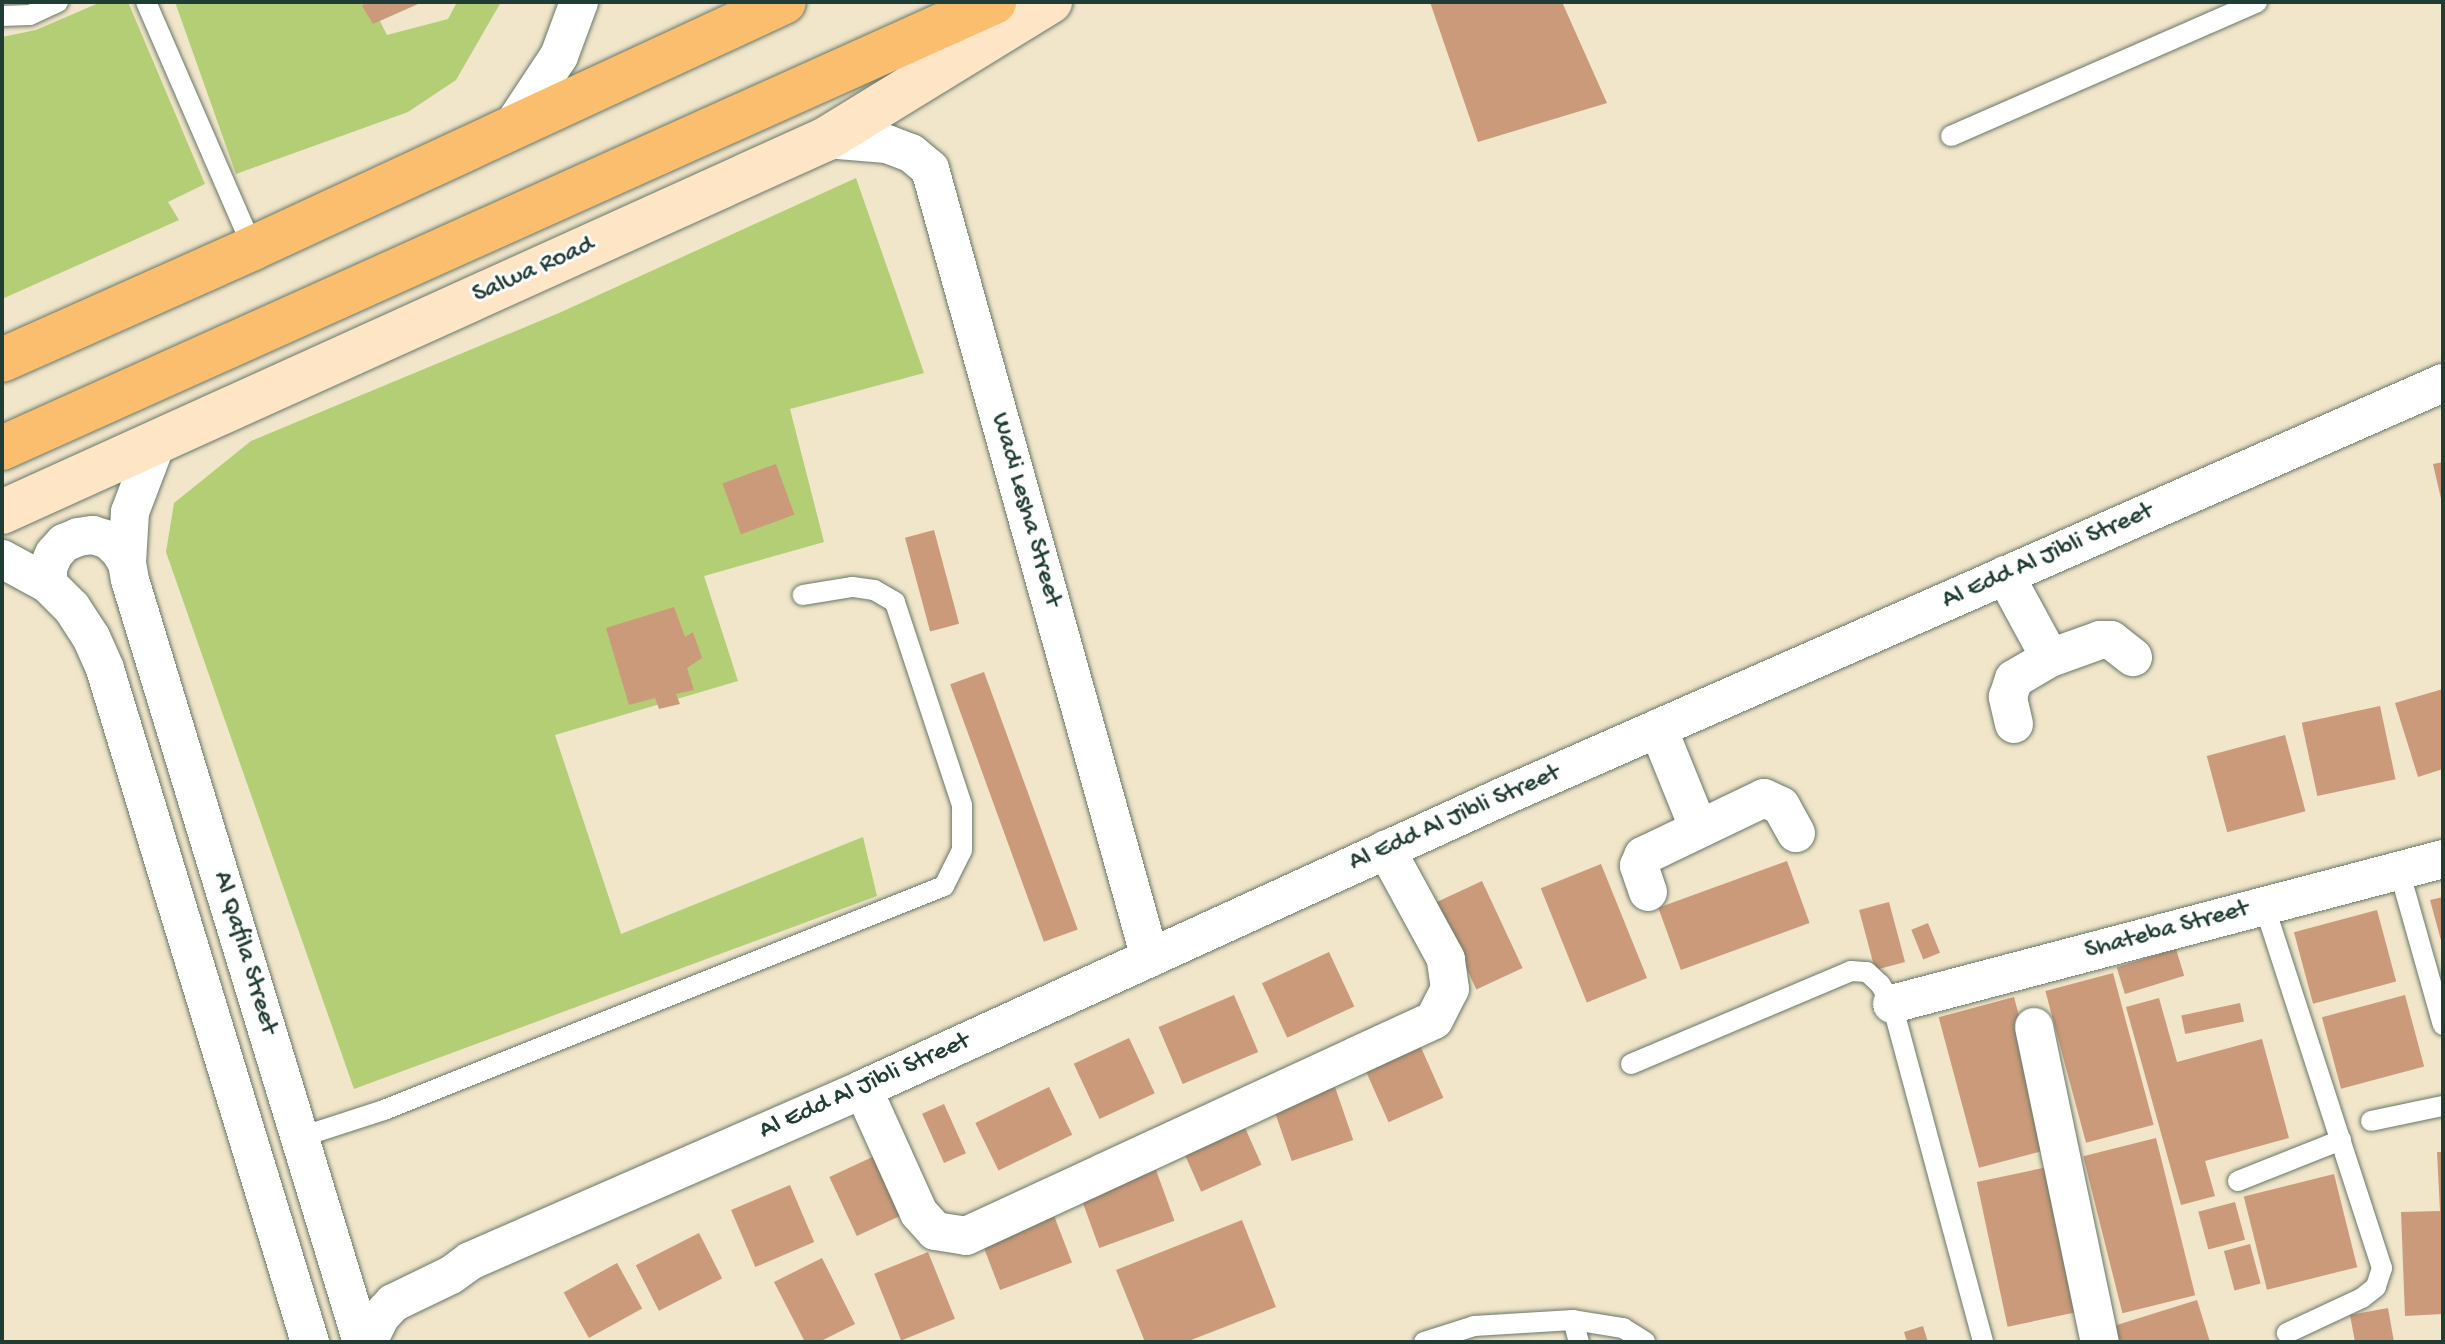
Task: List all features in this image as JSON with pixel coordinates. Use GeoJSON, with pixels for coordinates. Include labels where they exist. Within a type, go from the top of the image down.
{"type":"FeatureCollection","features":[{"type":"Feature","properties":{"kind":"highway"},"geometry":{"type":"LineString","coordinates":[[2,360],[253,248],[784,2]]}},
{"type":"Feature","properties":{"kind":"highway"},"geometry":{"type":"LineString","coordinates":[[2,448],[994,2]]}},
{"type":"Feature","properties":{"kind":"main road","name":"Salwa Road"},"geometry":{"type":"LineString","coordinates":[[2,512],[826,139],[1050,2]]}},
{"type":"Feature","properties":{"kind":"street"},"geometry":{"type":"LineString","coordinates":[[510,130],[559,56],[579,2]]}},
{"type":"Feature","properties":{"kind":"street","name":"Wadi Lesha Street"},"geometry":{"type":"LineString","coordinates":[[826,139],[887,144],[911,153],[930,169],[1150,958]]}},
{"type":"Feature","properties":{"kind":"street","name":"Al Edd Al Jibli Street"},"geometry":{"type":"LineString","coordinates":[[365,1342],[393,1303],[451,1275],[470,1261],[863,1089],[1386,849],[2443,383]]}},
{"type":"Feature","properties":{"kind":"street","name":"Al Qafila Street"},"geometry":{"type":"LineString","coordinates":[[157,441],[130,512],[127,563],[365,1342]]}},
{"type":"Feature","properties":{"kind":"street"},"geometry":{"type":"LineString","coordinates":[[48,584],[48,568],[54,554],[64,543],[78,537],[93,535],[108,540],[127,563]]}},
{"type":"Feature","properties":{"kind":"street","name":"Al Qafila Street"},"geometry":{"type":"LineString","coordinates":[[2,559],[48,584],[72,608],[91,637],[105,669],[310,1342]]}},
{"type":"Feature","properties":{"kind":"street"},"geometry":{"type":"LineString","coordinates":[[2005,575],[2050,658]]}},
{"type":"Feature","properties":{"kind":"street"},"geometry":{"type":"LineString","coordinates":[[2014,724],[2008,697],[2014,679],[2050,658],[2100,640],[2111,640],[2133,657]]}},
{"type":"Feature","properties":{"kind":"street"},"geometry":{"type":"LineString","coordinates":[[1658,728],[1698,827]]}},
{"type":"Feature","properties":{"kind":"street"},"geometry":{"type":"LineString","coordinates":[[1648,892],[1639,866],[1643,856],[1764,798],[1781,806],[1796,833]]}},
{"type":"Feature","properties":{"kind":"street"},"geometry":{"type":"LineString","coordinates":[[863,1089],[919,1213],[935,1231],[966,1236],[1434,1020],[1450,989],[1446,959],[1386,849]]}},
{"type":"Feature","properties":{"kind":"street","name":"Shateba Street"},"geometry":{"type":"LineString","coordinates":[[1892,1004],[2443,859]]}},
{"type":"Feature","properties":{"kind":"street"},"geometry":{"type":"LineString","coordinates":[[2034,1027],[2100,1342]]}},
{"type":"Feature","properties":{"kind":"street","name":"Al Edd Al Jibli Street"},"geometry":{"type":"LineString","coordinates":[[340,1266],[365,1277],[391,1281],[446,1263],[470,1261]]}},
{"type":"Feature","properties":{"kind":"lane"},"geometry":{"type":"LineString","coordinates":[[2,16],[30,15],[58,2]]}},
{"type":"Feature","properties":{"kind":"lane"},"geometry":{"type":"LineString","coordinates":[[146,2],[253,248]]}},
{"type":"Feature","properties":{"kind":"lane"},"geometry":{"type":"LineString","coordinates":[[1951,136],[2257,2]]}},
{"type":"Feature","properties":{"kind":"lane"},"geometry":{"type":"LineString","coordinates":[[301,1137],[384,1110],[944,886],[962,850],[962,805],[895,602],[874,590],[852,587],[803,595]]}},
{"type":"Feature","properties":{"kind":"lane"},"geometry":{"type":"LineString","coordinates":[[2399,870],[2443,1025]]}},
{"type":"Feature","properties":{"kind":"lane"},"geometry":{"type":"LineString","coordinates":[[2264,905],[2382,1268],[2376,1287],[2362,1298],[2287,1333]]}},
{"type":"Feature","properties":{"kind":"lane"},"geometry":{"type":"LineString","coordinates":[[1631,1064],[1851,971],[1867,972],[1880,984],[1892,1004],[1983,1342]]}},
{"type":"Feature","properties":{"kind":"lane"},"geometry":{"type":"LineString","coordinates":[[2371,1121],[2443,1106]]}},
{"type":"Feature","properties":{"kind":"lane"},"geometry":{"type":"LineString","coordinates":[[2238,1181],[2341,1140]]}},
{"type":"Feature","properties":{"kind":"lane"},"geometry":{"type":"LineString","coordinates":[[1573,1320],[1579,1342]]}},
{"type":"Feature","properties":{"kind":"lane"},"geometry":{"type":"LineString","coordinates":[[1424,1342],[1573,1320],[1623,1328],[1645,1342]]}},
{"type":"Feature","properties":{"kind":"green space"},"geometry":{"type":"Polygon","coordinates":[[[101,2],[128,2],[205,184],[168,202],[179,220],[2,299],[2,37],[36,30],[101,2]]]}},
{"type":"Feature","properties":{"kind":"green space"},"geometry":{"type":"Polygon","coordinates":[[[175,2],[370,2],[387,35],[448,19],[457,2],[501,2],[456,80],[408,112],[236,174],[175,2]]]}},
{"type":"Feature","properties":{"kind":"green space"},"geometry":{"type":"Polygon","coordinates":[[[856,178],[924,373],[790,409],[824,542],[704,576],[738,681],[555,735],[621,934],[863,837],[877,896],[354,1089],[166,552],[174,503],[251,441],[559,313],[856,178]]]}},
{"type":"Feature","properties":{"kind":"building"},"geometry":{"type":"Polygon","coordinates":[[[367,2],[418,4],[373,24],[362,6],[367,2]]]}},
{"type":"Feature","properties":{"kind":"building"},"geometry":{"type":"Polygon","coordinates":[[[1430,2],[1562,2],[1607,103],[1478,142],[1430,2]]]}},
{"type":"Feature","properties":{"kind":"building"},"geometry":{"type":"Polygon","coordinates":[[[2443,462],[2443,503],[2442,503],[2433,464],[2443,462]]]}},
{"type":"Feature","properties":{"kind":"building"},"geometry":{"type":"Polygon","coordinates":[[[776,464],[794,515],[741,534],[722,483],[776,464]]]}},
{"type":"Feature","properties":{"kind":"building"},"geometry":{"type":"Polygon","coordinates":[[[934,530],[959,624],[930,631],[905,538],[934,530]]]}},
{"type":"Feature","properties":{"kind":"building"},"geometry":{"type":"Polygon","coordinates":[[[674,607],[685,637],[693,632],[702,658],[687,668],[694,690],[676,694],[680,704],[659,709],[655,698],[629,705],[606,628],[674,607]]]}},
{"type":"Feature","properties":{"kind":"building"},"geometry":{"type":"Polygon","coordinates":[[[984,672],[1078,929],[1044,942],[950,684],[984,672]]]}},
{"type":"Feature","properties":{"kind":"building"},"geometry":{"type":"Polygon","coordinates":[[[2443,689],[2443,769],[2418,777],[2395,703],[2443,689]]]}},
{"type":"Feature","properties":{"kind":"building"},"geometry":{"type":"Polygon","coordinates":[[[2380,706],[2396,779],[2317,796],[2302,723],[2380,706]]]}},
{"type":"Feature","properties":{"kind":"building"},"geometry":{"type":"Polygon","coordinates":[[[2285,735],[2305,811],[2227,832],[2207,756],[2285,735]]]}},
{"type":"Feature","properties":{"kind":"building"},"geometry":{"type":"Polygon","coordinates":[[[1787,861],[1810,923],[1681,970],[1658,908],[1787,861]]]}},
{"type":"Feature","properties":{"kind":"building"},"geometry":{"type":"Polygon","coordinates":[[[1601,864],[1647,978],[1587,1002],[1541,888],[1601,864]]]}},
{"type":"Feature","properties":{"kind":"building"},"geometry":{"type":"Polygon","coordinates":[[[1482,881],[1523,968],[1476,990],[1436,903],[1482,881]]]}},
{"type":"Feature","properties":{"kind":"building"},"geometry":{"type":"Polygon","coordinates":[[[2443,897],[2443,944],[2442,944],[2430,900],[2443,897]]]}},
{"type":"Feature","properties":{"kind":"building"},"geometry":{"type":"Polygon","coordinates":[[[1889,902],[1905,962],[1875,970],[1859,910],[1889,902]]]}},
{"type":"Feature","properties":{"kind":"building"},"geometry":{"type":"Polygon","coordinates":[[[2377,910],[2396,981],[2313,1004],[2294,932],[2377,910]]]}},
{"type":"Feature","properties":{"kind":"building"},"geometry":{"type":"Polygon","coordinates":[[[1928,923],[1940,953],[1923,959],[1911,930],[1928,923]]]}},
{"type":"Feature","properties":{"kind":"building"},"geometry":{"type":"Polygon","coordinates":[[[2176,949],[2184,976],[2125,994],[2117,967],[2176,949]]]}},
{"type":"Feature","properties":{"kind":"building"},"geometry":{"type":"Polygon","coordinates":[[[1329,952],[1354,1006],[1287,1038],[1262,983],[1329,952]]]}},
{"type":"Feature","properties":{"kind":"building"},"geometry":{"type":"Polygon","coordinates":[[[2113,973],[2154,1125],[2086,1143],[2045,991],[2113,973]]]}},
{"type":"Feature","properties":{"kind":"building"},"geometry":{"type":"Polygon","coordinates":[[[1234,995],[1258,1052],[1183,1084],[1159,1027],[1234,995]]]}},
{"type":"Feature","properties":{"kind":"building"},"geometry":{"type":"Polygon","coordinates":[[[2405,995],[2424,1066],[2341,1089],[2322,1017],[2405,995]]]}},
{"type":"Feature","properties":{"kind":"building"},"geometry":{"type":"Polygon","coordinates":[[[2014,997],[2054,1148],[1979,1168],[1939,1017],[2014,997]]]}},
{"type":"Feature","properties":{"kind":"building"},"geometry":{"type":"Polygon","coordinates":[[[2159,998],[2177,1062],[2262,1039],[2289,1138],[2205,1161],[2215,1196],[2181,1205],[2126,1007],[2159,998]]]}},
{"type":"Feature","properties":{"kind":"building"},"geometry":{"type":"Polygon","coordinates":[[[2240,1003],[2244,1022],[2185,1034],[2181,1015],[2240,1003]]]}},
{"type":"Feature","properties":{"kind":"building"},"geometry":{"type":"Polygon","coordinates":[[[1129,1038],[1155,1093],[1099,1119],[1074,1064],[1129,1038]]]}},
{"type":"Feature","properties":{"kind":"building"},"geometry":{"type":"Polygon","coordinates":[[[1419,1043],[1443,1098],[1389,1122],[1364,1067],[1419,1043]]]}},
{"type":"Feature","properties":{"kind":"building"},"geometry":{"type":"Polygon","coordinates":[[[1049,1087],[1072,1135],[999,1171],[975,1123],[1049,1087]]]}},
{"type":"Feature","properties":{"kind":"building"},"geometry":{"type":"Polygon","coordinates":[[[1335,1087],[1353,1140],[1292,1161],[1274,1108],[1335,1087]]]}},
{"type":"Feature","properties":{"kind":"building"},"geometry":{"type":"Polygon","coordinates":[[[944,1104],[966,1153],[944,1163],[922,1114],[944,1104]]]}},
{"type":"Feature","properties":{"kind":"building"},"geometry":{"type":"Polygon","coordinates":[[[1242,1121],[1262,1165],[1201,1192],[1182,1148],[1242,1121]]]}},
{"type":"Feature","properties":{"kind":"building"},"geometry":{"type":"Polygon","coordinates":[[[2156,1138],[2195,1295],[2122,1313],[2083,1156],[2156,1138]]]}},
{"type":"Feature","properties":{"kind":"building"},"geometry":{"type":"Polygon","coordinates":[[[2437,1152],[2443,1152],[2443,1314],[2405,1316],[2401,1212],[2440,1211],[2437,1152]]]}},
{"type":"Feature","properties":{"kind":"building"},"geometry":{"type":"Polygon","coordinates":[[[881,1153],[908,1212],[857,1236],[829,1177],[881,1153]]]}},
{"type":"Feature","properties":{"kind":"building"},"geometry":{"type":"Polygon","coordinates":[[[2057,1165],[2088,1310],[2008,1327],[1977,1182],[2057,1165]]]}},
{"type":"Feature","properties":{"kind":"building"},"geometry":{"type":"Polygon","coordinates":[[[1156,1170],[1174,1221],[1099,1248],[1081,1197],[1156,1170]]]}},
{"type":"Feature","properties":{"kind":"building"},"geometry":{"type":"Polygon","coordinates":[[[2334,1174],[2357,1267],[2267,1290],[2244,1196],[2334,1174]]]}},
{"type":"Feature","properties":{"kind":"building"},"geometry":{"type":"Polygon","coordinates":[[[790,1185],[814,1242],[755,1267],[731,1210],[790,1185]]]}},
{"type":"Feature","properties":{"kind":"building"},"geometry":{"type":"Polygon","coordinates":[[[2235,1202],[2245,1240],[2208,1250],[2198,1212],[2235,1202]]]}},
{"type":"Feature","properties":{"kind":"building"},"geometry":{"type":"Polygon","coordinates":[[[1053,1213],[1072,1262],[1000,1290],[981,1241],[1053,1213]]]}},
{"type":"Feature","properties":{"kind":"building"},"geometry":{"type":"Polygon","coordinates":[[[1242,1220],[1276,1307],[1186,1342],[1145,1342],[1116,1270],[1242,1220]]]}},
{"type":"Feature","properties":{"kind":"building"},"geometry":{"type":"Polygon","coordinates":[[[699,1233],[722,1278],[659,1311],[636,1265],[699,1233]]]}},
{"type":"Feature","properties":{"kind":"building"},"geometry":{"type":"Polygon","coordinates":[[[2250,1244],[2261,1284],[2235,1291],[2224,1251],[2250,1244]]]}},
{"type":"Feature","properties":{"kind":"building"},"geometry":{"type":"Polygon","coordinates":[[[928,1252],[955,1319],[901,1340],[874,1274],[928,1252]]]}},
{"type":"Feature","properties":{"kind":"building"},"geometry":{"type":"Polygon","coordinates":[[[822,1258],[855,1324],[819,1342],[805,1342],[774,1282],[822,1258]]]}},
{"type":"Feature","properties":{"kind":"building"},"geometry":{"type":"Polygon","coordinates":[[[617,1263],[642,1308],[589,1338],[564,1293],[617,1263]]]}},
{"type":"Feature","properties":{"kind":"building"},"geometry":{"type":"Polygon","coordinates":[[[2197,1300],[2210,1342],[2105,1342],[2101,1330],[2197,1300]]]}},
{"type":"Feature","properties":{"kind":"building"},"geometry":{"type":"Polygon","coordinates":[[[2388,1308],[2394,1342],[2355,1342],[2350,1315],[2388,1308]]]}},
{"type":"Feature","properties":{"kind":"building"},"geometry":{"type":"Polygon","coordinates":[[[1923,1326],[1928,1342],[1907,1342],[1904,1332],[1923,1326]]]}}]}
